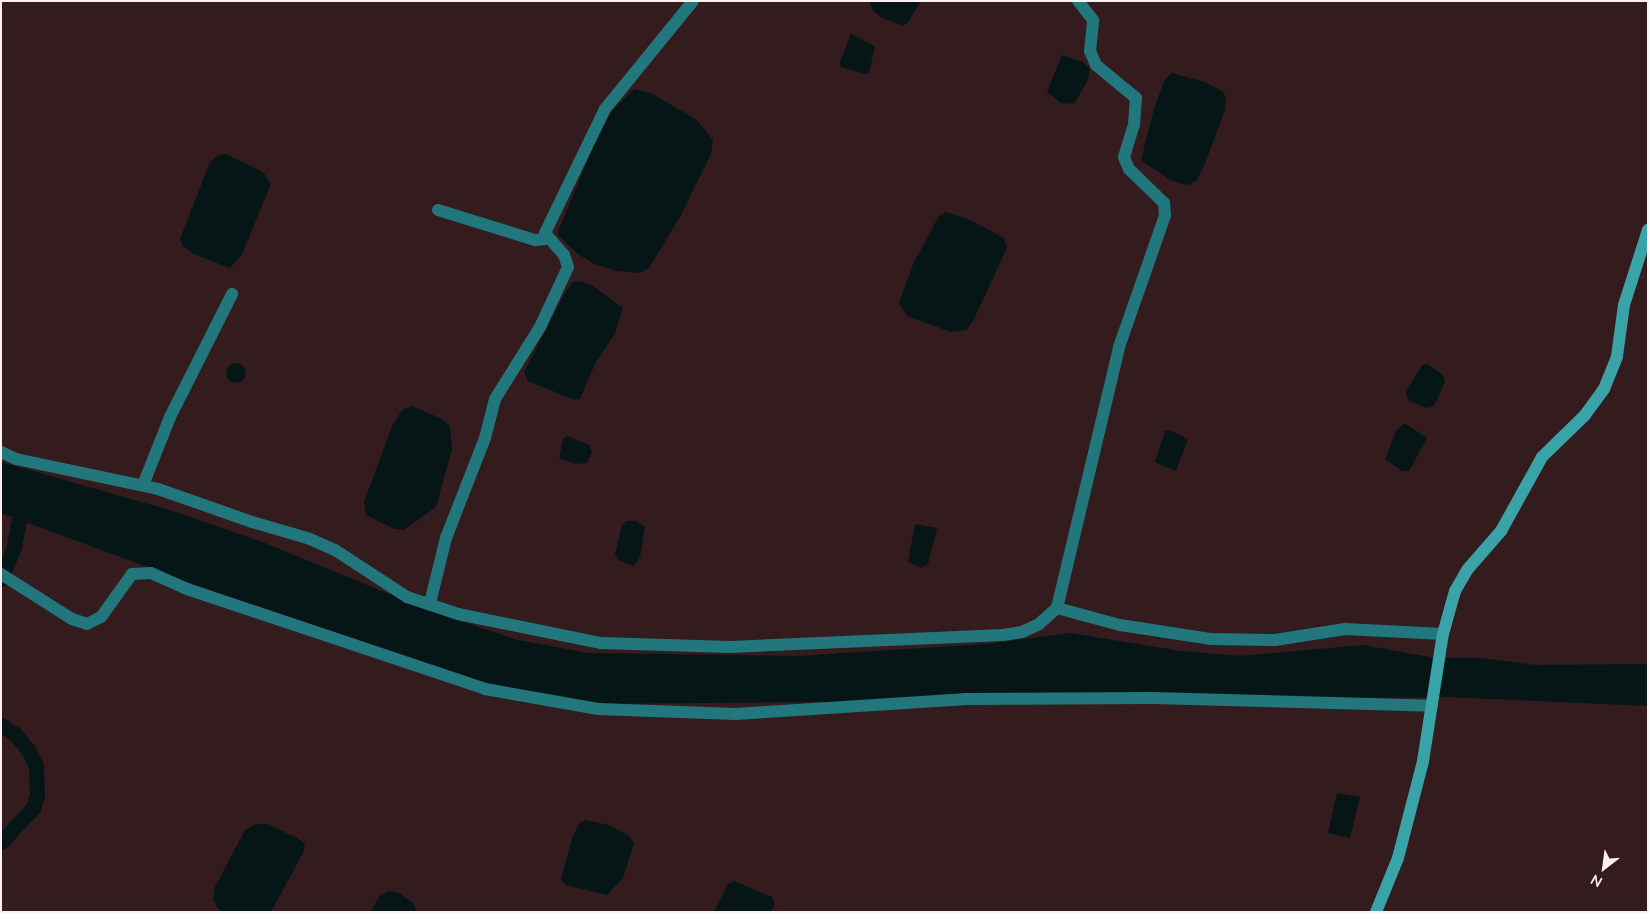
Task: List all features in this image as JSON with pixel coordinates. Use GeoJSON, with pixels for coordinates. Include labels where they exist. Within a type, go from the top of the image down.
{"type":"FeatureCollection","features":[{"type":"Feature","properties":{"kind":"street"},"geometry":{"type":"LineString","coordinates":[[430,603],[446,538],[485,438],[494,399],[540,327],[568,267],[564,255],[547,239],[545,233],[605,109],[693,1]]}},
{"type":"Feature","properties":{"kind":"street"},"geometry":{"type":"LineString","coordinates":[[1,452],[16,459],[143,484],[310,539],[334,550],[407,597],[430,603],[458,614],[601,643],[730,647],[1004,635],[1022,632],[1039,624],[1057,608],[1119,347],[1165,216],[1164,203],[1129,169],[1124,157],[1134,125],[1136,98],[1096,65],[1090,51],[1093,20],[1078,1]]}},
{"type":"Feature","properties":{"kind":"street"},"geometry":{"type":"LineString","coordinates":[[438,210],[535,240],[547,239]]}},
{"type":"Feature","properties":{"kind":"street"},"geometry":{"type":"LineString","coordinates":[[1376,912],[1404,838],[1427,744],[1442,639],[1460,580],[1501,531],[1542,457],[1585,415],[1604,389],[1617,356],[1624,305],[1648,230]]}},
{"type":"Feature","properties":{"kind":"street"},"geometry":{"type":"LineString","coordinates":[[143,484],[170,417],[232,294]]}},
{"type":"Feature","properties":{"kind":"street"},"geometry":{"type":"LineString","coordinates":[[1,574],[72,619],[87,624],[101,617],[132,574],[151,573],[184,588],[485,689],[598,709],[735,714],[964,699],[1153,698],[1432,703]]}},
{"type":"Feature","properties":{"kind":"street"},"geometry":{"type":"LineString","coordinates":[[1057,608],[1120,625],[1210,639],[1275,640],[1344,629],[1442,639]]}},
{"type":"Feature","properties":{"kind":"shaded area"},"geometry":{"type":"Polygon","coordinates":[[[869,1],[921,1],[907,24],[902,25],[882,18],[873,11],[869,1]]]}},
{"type":"Feature","properties":{"kind":"shaded area"},"geometry":{"type":"Polygon","coordinates":[[[851,34],[875,46],[869,73],[865,74],[841,67],[840,62],[851,34]]]}},
{"type":"Feature","properties":{"kind":"shaded area"},"geometry":{"type":"Polygon","coordinates":[[[1062,55],[1083,62],[1090,69],[1087,82],[1074,104],[1061,103],[1047,92],[1062,55]]]}},
{"type":"Feature","properties":{"kind":"shaded area"},"geometry":{"type":"Polygon","coordinates":[[[1172,73],[1207,83],[1222,91],[1226,97],[1225,110],[1204,166],[1196,181],[1187,185],[1172,181],[1141,160],[1154,109],[1165,79],[1172,73]]]}},
{"type":"Feature","properties":{"kind":"shaded area"},"geometry":{"type":"Polygon","coordinates":[[[634,89],[651,93],[697,120],[713,140],[711,154],[680,217],[649,268],[640,273],[617,271],[594,264],[578,254],[557,234],[596,140],[612,111],[634,89]]]}},
{"type":"Feature","properties":{"kind":"shaded area"},"geometry":{"type":"Polygon","coordinates":[[[226,154],[263,172],[271,184],[242,254],[230,268],[194,254],[183,246],[180,239],[210,162],[218,155],[226,154]]]}},
{"type":"Feature","properties":{"kind":"shaded area"},"geometry":{"type":"Polygon","coordinates":[[[946,212],[968,219],[1004,238],[1007,248],[967,330],[951,332],[907,316],[899,303],[914,262],[939,216],[946,212]]]}},
{"type":"Feature","properties":{"kind":"shaded area"},"geometry":{"type":"Polygon","coordinates":[[[580,281],[593,286],[623,308],[615,333],[595,364],[580,399],[575,400],[528,381],[524,372],[566,291],[573,282],[580,281]]]}},
{"type":"Feature","properties":{"kind":"shaded area"},"geometry":{"type":"Polygon","coordinates":[[[236,363],[243,366],[246,373],[243,380],[236,383],[229,380],[226,373],[229,366],[236,363]]]}},
{"type":"Feature","properties":{"kind":"shaded area"},"geometry":{"type":"Polygon","coordinates":[[[1427,364],[1443,375],[1445,382],[1434,406],[1426,408],[1408,400],[1406,392],[1422,365],[1427,364]]]}},
{"type":"Feature","properties":{"kind":"shaded area"},"geometry":{"type":"Polygon","coordinates":[[[412,406],[442,419],[450,426],[452,449],[436,507],[404,530],[394,529],[366,515],[364,502],[393,424],[403,409],[412,406]]]}},
{"type":"Feature","properties":{"kind":"shaded area"},"geometry":{"type":"Polygon","coordinates":[[[1404,423],[1427,438],[1409,471],[1402,471],[1385,459],[1396,431],[1404,423]]]}},
{"type":"Feature","properties":{"kind":"shaded area"},"geometry":{"type":"Polygon","coordinates":[[[1169,430],[1188,439],[1176,471],[1155,462],[1165,431],[1169,430]]]}},
{"type":"Feature","properties":{"kind":"shaded area"},"geometry":{"type":"Polygon","coordinates":[[[567,436],[589,445],[592,451],[587,463],[576,464],[559,458],[563,439],[567,436]]]}},
{"type":"Feature","properties":{"kind":"shaded area"},"geometry":{"type":"Polygon","coordinates":[[[1,462],[173,511],[265,543],[433,612],[518,640],[589,653],[797,656],[986,644],[1071,633],[1181,651],[1240,656],[1363,645],[1435,658],[1481,658],[1537,665],[1648,664],[1648,706],[1446,697],[578,704],[438,674],[1,513],[1,462]]]}},
{"type":"Feature","properties":{"kind":"shaded area"},"geometry":{"type":"Polygon","coordinates":[[[627,521],[636,521],[645,527],[640,557],[634,566],[619,560],[615,554],[622,525],[627,521]]]}},
{"type":"Feature","properties":{"kind":"shaded area"},"geometry":{"type":"Polygon","coordinates":[[[915,524],[937,528],[928,564],[921,568],[908,562],[915,524]]]}},
{"type":"Feature","properties":{"kind":"shaded area"},"geometry":{"type":"Polygon","coordinates":[[[1337,793],[1360,797],[1350,838],[1328,833],[1337,793]]]}},
{"type":"Feature","properties":{"kind":"shaded area"},"geometry":{"type":"Polygon","coordinates":[[[585,820],[609,825],[629,836],[634,843],[623,878],[607,895],[566,885],[561,880],[572,838],[579,824],[585,820]]]}},
{"type":"Feature","properties":{"kind":"shaded area"},"geometry":{"type":"Polygon","coordinates":[[[256,824],[268,824],[297,838],[305,844],[303,853],[271,912],[220,912],[213,900],[215,887],[245,830],[256,824]]]}},
{"type":"Feature","properties":{"kind":"shaded area"},"geometry":{"type":"Polygon","coordinates":[[[734,881],[772,897],[775,904],[771,912],[714,912],[728,884],[734,881]]]}},
{"type":"Feature","properties":{"kind":"shaded area"},"geometry":{"type":"Polygon","coordinates":[[[389,891],[399,893],[415,905],[416,912],[370,912],[379,897],[389,891]]]}},
{"type":"Feature","properties":{"kind":"waterway"},"geometry":{"type":"LineString","coordinates":[[1,579],[14,546],[23,499]]}},
{"type":"Feature","properties":{"kind":"waterway"},"geometry":{"type":"LineString","coordinates":[[1,725],[15,734],[28,750],[36,766],[37,795],[33,808],[1,842]]}}]}
